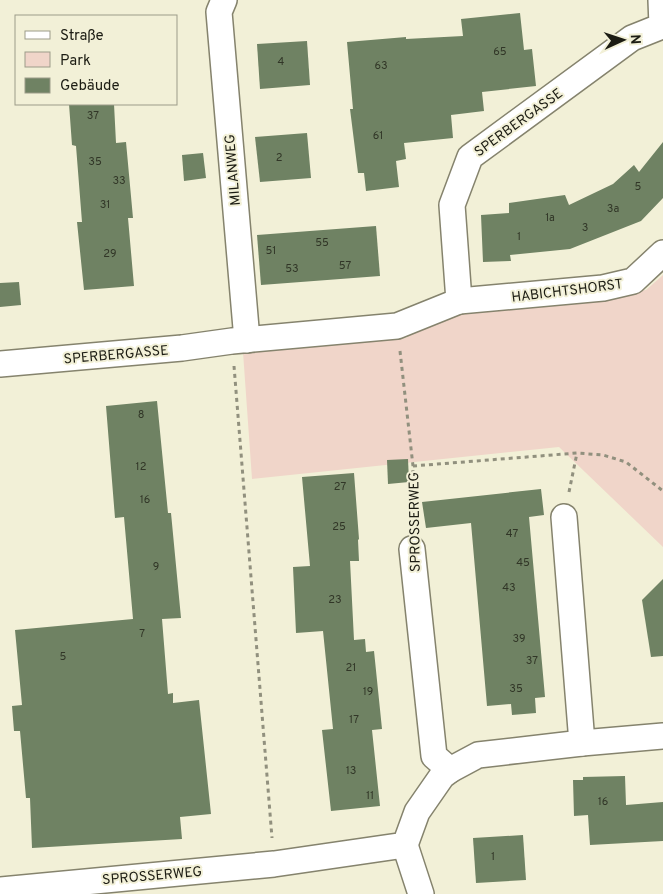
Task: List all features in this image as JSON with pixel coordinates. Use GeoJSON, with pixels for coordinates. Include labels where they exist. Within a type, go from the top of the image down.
{"type":"FeatureCollection","features":[{"type":"Feature","properties":{"kind":"street","name":"MILANWEG"},"geometry":{"type":"LineString","coordinates":[[224,0],[219,12],[239,341]]}},
{"type":"Feature","properties":{"kind":"street","name":"SPERBERGASSE"},"geometry":{"type":"LineString","coordinates":[[0,364],[397,326],[459,301],[452,205],[470,156],[632,38],[663,26],[661,0]]}},
{"type":"Feature","properties":{"kind":"street","name":"HABICHTSHORST"},"geometry":{"type":"LineString","coordinates":[[459,301],[603,288],[633,281],[663,253]]}},
{"type":"Feature","properties":{"kind":"street"},"geometry":{"type":"LineString","coordinates":[[564,517],[582,743]]}},
{"type":"Feature","properties":{"kind":"street","name":"SPROSSERWEG"},"geometry":{"type":"LineString","coordinates":[[412,550],[434,756],[450,770]]}},
{"type":"Feature","properties":{"kind":"street"},"geometry":{"type":"LineString","coordinates":[[421,894],[405,845],[418,812],[442,776],[450,770],[478,755],[663,736]]}},
{"type":"Feature","properties":{"kind":"street","name":"SPROSSERWEG"},"geometry":{"type":"LineString","coordinates":[[0,890],[274,864],[405,845]]}},
{"type":"Feature","properties":{"kind":"path","name":"SPROSSERWEG"},"geometry":{"type":"LineString","coordinates":[[397,326],[413,466],[412,550]]}},
{"type":"Feature","properties":{"kind":"path"},"geometry":{"type":"LineString","coordinates":[[239,341],[245,511],[274,864]]}},
{"type":"Feature","properties":{"kind":"path"},"geometry":{"type":"LineString","coordinates":[[564,517],[577,453]]}},
{"type":"Feature","properties":{"kind":"path"},"geometry":{"type":"LineString","coordinates":[[413,466],[577,453],[603,455],[626,462],[663,491]]}},
{"type":"Feature","properties":{"kind":"green space"},"geometry":{"type":"Polygon","coordinates":[[[663,275],[663,547],[559,447],[252,479],[243,352],[406,338],[428,319],[466,311],[646,290],[663,275]]]}},
{"type":"Feature","properties":{"kind":"building"},"geometry":{"type":"Polygon","coordinates":[[[520,13],[524,50],[532,49],[536,86],[482,92],[484,111],[451,115],[453,138],[404,143],[406,159],[396,161],[399,187],[366,191],[364,173],[358,173],[350,109],[353,109],[347,42],[406,37],[406,39],[463,36],[461,19],[520,13]]]}},
{"type":"Feature","properties":{"kind":"building"},"geometry":{"type":"Polygon","coordinates":[[[307,41],[310,85],[260,89],[257,44],[307,41]]]}},
{"type":"Feature","properties":{"kind":"building"},"geometry":{"type":"Polygon","coordinates":[[[69,105],[114,105],[116,143],[126,142],[133,218],[128,218],[134,286],[84,290],[77,222],[82,222],[76,146],[72,145],[69,105]]]}},
{"type":"Feature","properties":{"kind":"building"},"geometry":{"type":"Polygon","coordinates":[[[307,133],[311,178],[260,182],[255,137],[307,133]]]}},
{"type":"Feature","properties":{"kind":"building"},"geometry":{"type":"Polygon","coordinates":[[[663,142],[663,198],[641,221],[570,249],[510,255],[511,261],[483,262],[481,215],[509,213],[509,203],[565,195],[569,205],[613,184],[634,165],[639,172],[663,142]]]}},
{"type":"Feature","properties":{"kind":"building"},"geometry":{"type":"Polygon","coordinates":[[[203,153],[206,178],[184,181],[182,155],[203,153]]]}},
{"type":"Feature","properties":{"kind":"building"},"geometry":{"type":"Polygon","coordinates":[[[376,226],[380,276],[261,285],[257,235],[376,226]]]}},
{"type":"Feature","properties":{"kind":"building"},"geometry":{"type":"Polygon","coordinates":[[[19,282],[21,305],[0,307],[0,283],[19,282]]]}},
{"type":"Feature","properties":{"kind":"building"},"geometry":{"type":"Polygon","coordinates":[[[157,401],[168,513],[171,513],[181,618],[162,619],[168,694],[173,693],[173,703],[199,700],[211,814],[180,817],[182,839],[32,848],[30,798],[26,798],[20,731],[14,731],[12,706],[22,705],[15,630],[133,619],[124,517],[115,518],[106,406],[157,401]]]}},
{"type":"Feature","properties":{"kind":"building"},"geometry":{"type":"Polygon","coordinates":[[[408,459],[409,482],[388,484],[387,460],[408,459]]]}},
{"type":"Feature","properties":{"kind":"building"},"geometry":{"type":"Polygon","coordinates":[[[354,473],[359,561],[350,561],[354,640],[365,639],[366,652],[374,651],[382,729],[372,730],[380,806],[331,811],[322,730],[333,729],[323,631],[296,633],[293,567],[310,566],[302,477],[354,473]]]}},
{"type":"Feature","properties":{"kind":"building"},"geometry":{"type":"Polygon","coordinates":[[[541,489],[544,515],[529,517],[545,697],[535,698],[536,713],[512,715],[511,704],[487,706],[471,523],[426,528],[422,502],[541,489]]]}},
{"type":"Feature","properties":{"kind":"building"},"geometry":{"type":"Polygon","coordinates":[[[663,579],[663,656],[651,657],[642,600],[663,579]]]}},
{"type":"Feature","properties":{"kind":"building"},"geometry":{"type":"Polygon","coordinates":[[[625,776],[626,805],[663,802],[663,841],[590,845],[588,815],[574,816],[573,780],[583,780],[583,777],[625,776]]]}},
{"type":"Feature","properties":{"kind":"building"},"geometry":{"type":"Polygon","coordinates":[[[523,835],[526,880],[476,883],[473,838],[523,835]]]}}]}
